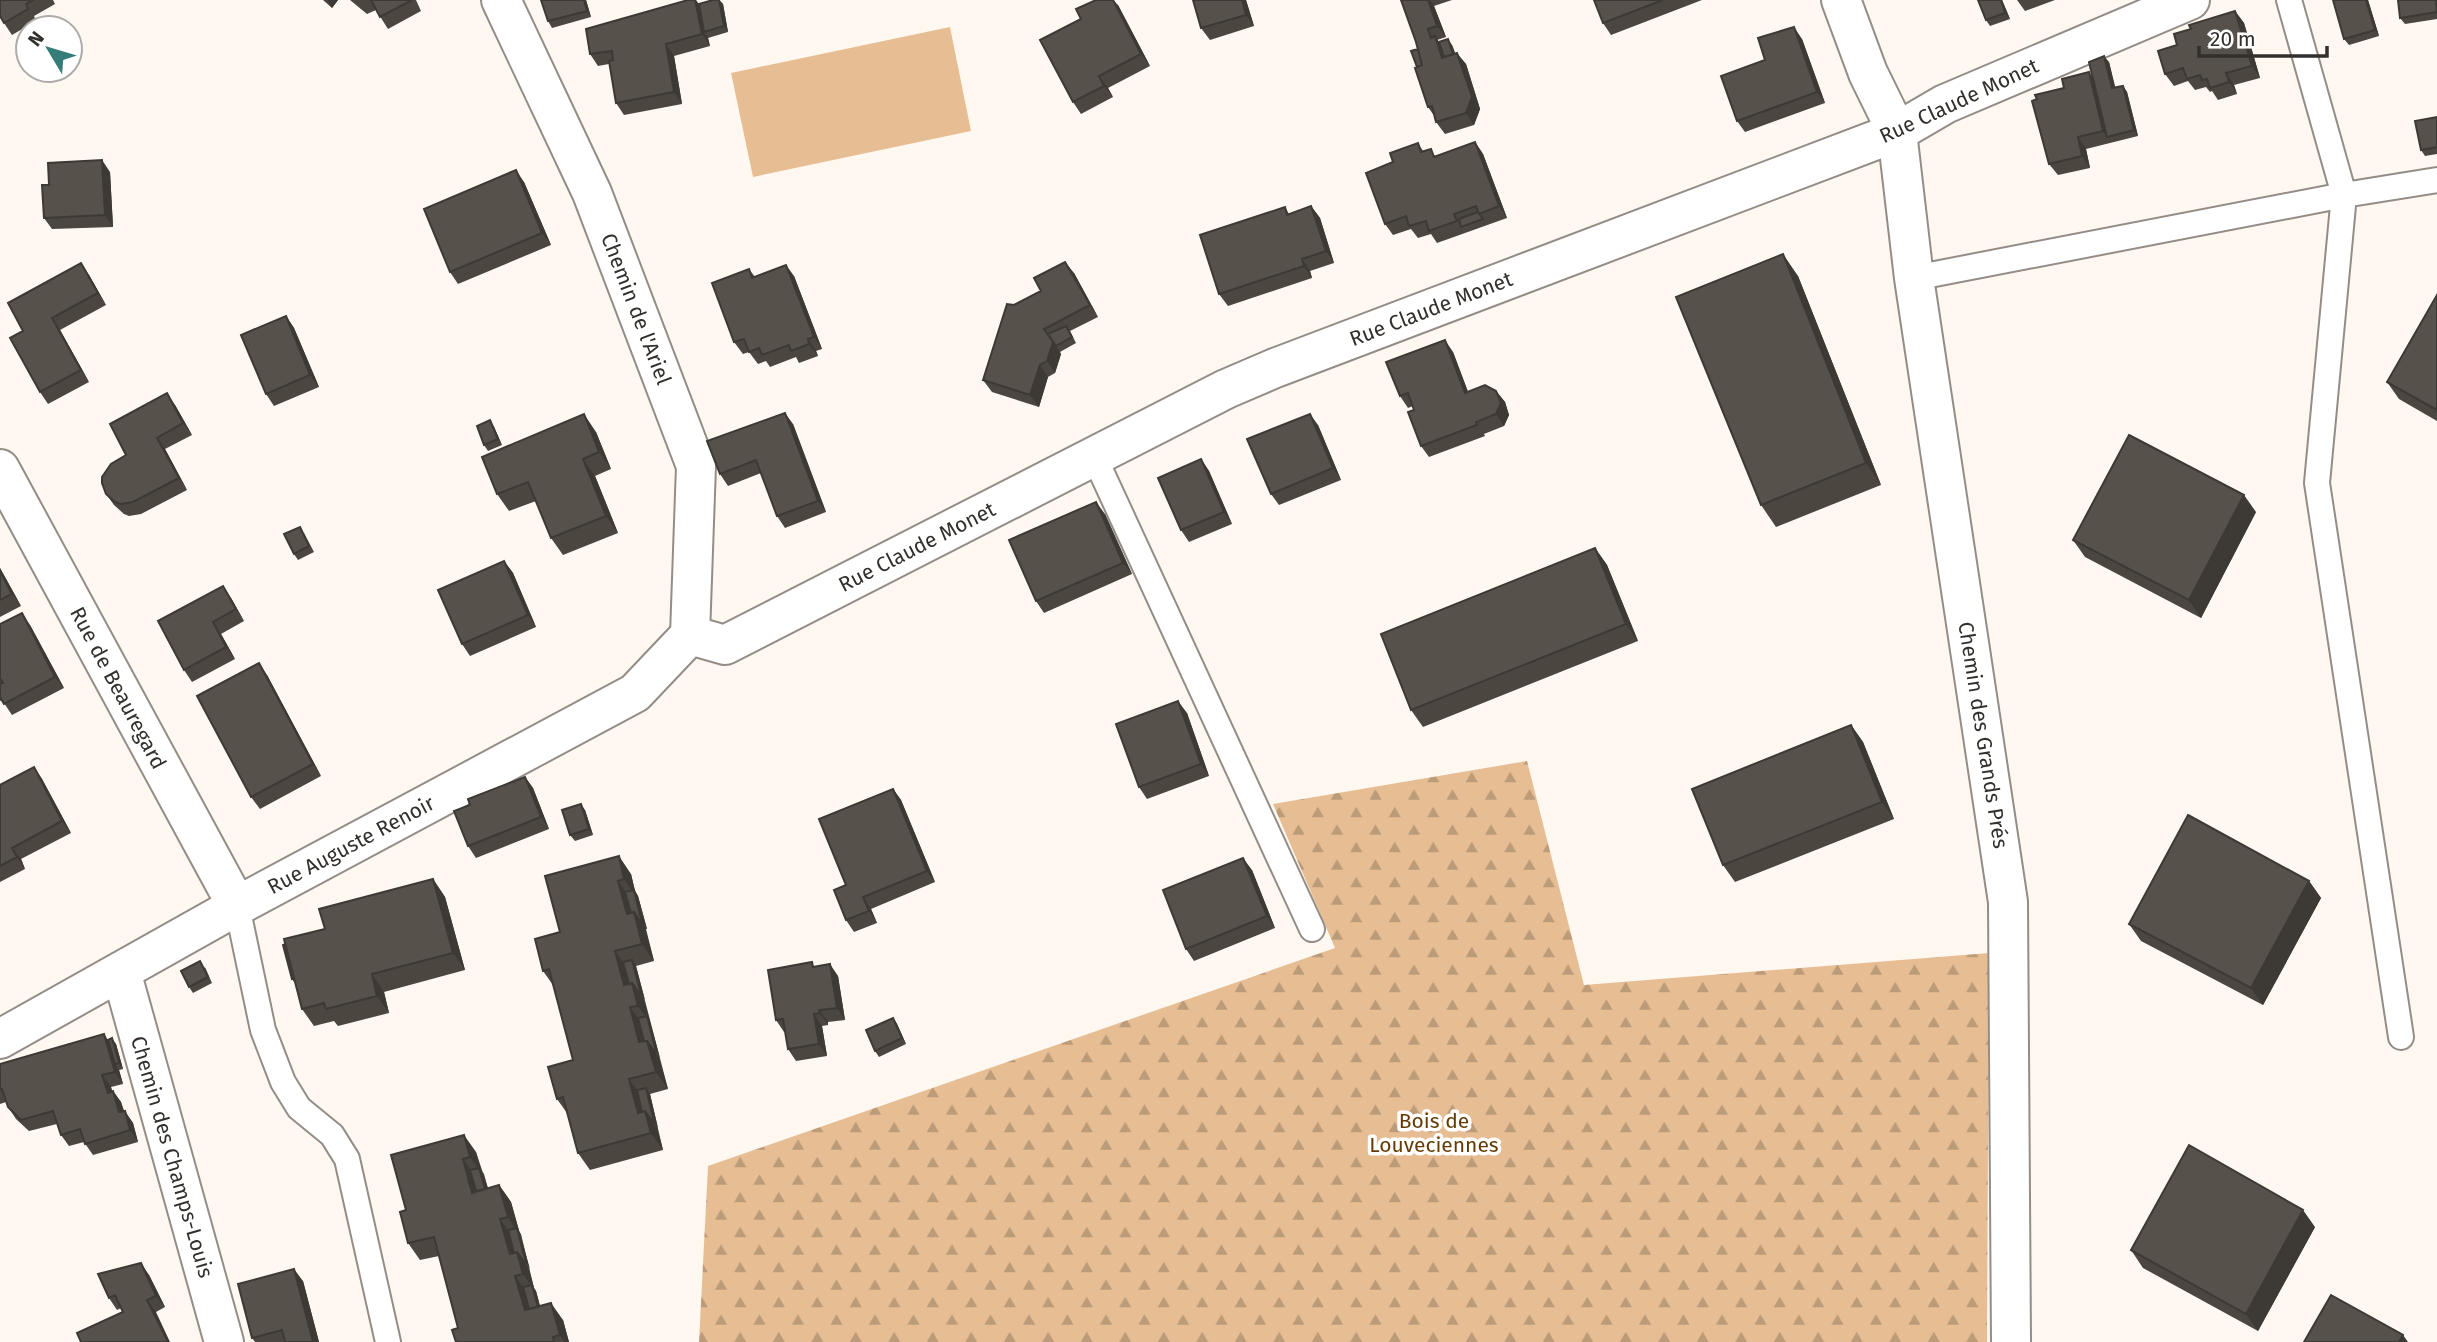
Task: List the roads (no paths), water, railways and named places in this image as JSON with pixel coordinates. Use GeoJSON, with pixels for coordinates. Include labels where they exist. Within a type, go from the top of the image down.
{"type":"FeatureCollection","features":[{"type":"Feature","properties":{"kind":"street","name":"Chemin de l'Ariel"},"geometry":{"type":"LineString","coordinates":[[501,0],[592,193],[696,466],[690,635]]}},
{"type":"Feature","properties":{"kind":"street","name":"Chemin des Grands Prés"},"geometry":{"type":"LineString","coordinates":[[1841,0],[1868,73],[1897,132],[1914,278],[2008,902],[2011,1342]]}},
{"type":"Feature","properties":{"kind":"street","name":"Rue Claude Monet"},"geometry":{"type":"LineString","coordinates":[[690,635],[725,645],[1226,389],[1897,132],[1945,104],[2190,0]]}},
{"type":"Feature","properties":{"kind":"street","name":"Rue de Beauregard"},"geometry":{"type":"LineString","coordinates":[[0,469],[237,906]]}},
{"type":"Feature","properties":{"kind":"street","name":"Rue Auguste Renoir"},"geometry":{"type":"LineString","coordinates":[[0,1039],[237,906],[635,693],[690,635]]}},
{"type":"Feature","properties":{"kind":"street","name":"Chemin des Champs-Louis"},"geometry":{"type":"LineString","coordinates":[[121,971],[224,1342]]}},
{"type":"Feature","properties":{"kind":"lane"},"geometry":{"type":"LineString","coordinates":[[2289,0],[2344,195],[2317,483],[2401,1037]]}},
{"type":"Feature","properties":{"kind":"lane"},"geometry":{"type":"LineString","coordinates":[[1914,278],[2344,195],[2437,180]]}},
{"type":"Feature","properties":{"kind":"lane"},"geometry":{"type":"LineString","coordinates":[[1094,456],[1311,929]]}},
{"type":"Feature","properties":{"kind":"lane"},"geometry":{"type":"LineString","coordinates":[[237,906],[263,1030],[283,1082],[299,1108],[332,1135],[347,1159],[388,1342]]}},
{"type":"Feature","properties":{"kind":"park label","name":"Bois de Louveciennes"},"geometry":{"type":"Point","coordinates":[1434,1133]}}]}
